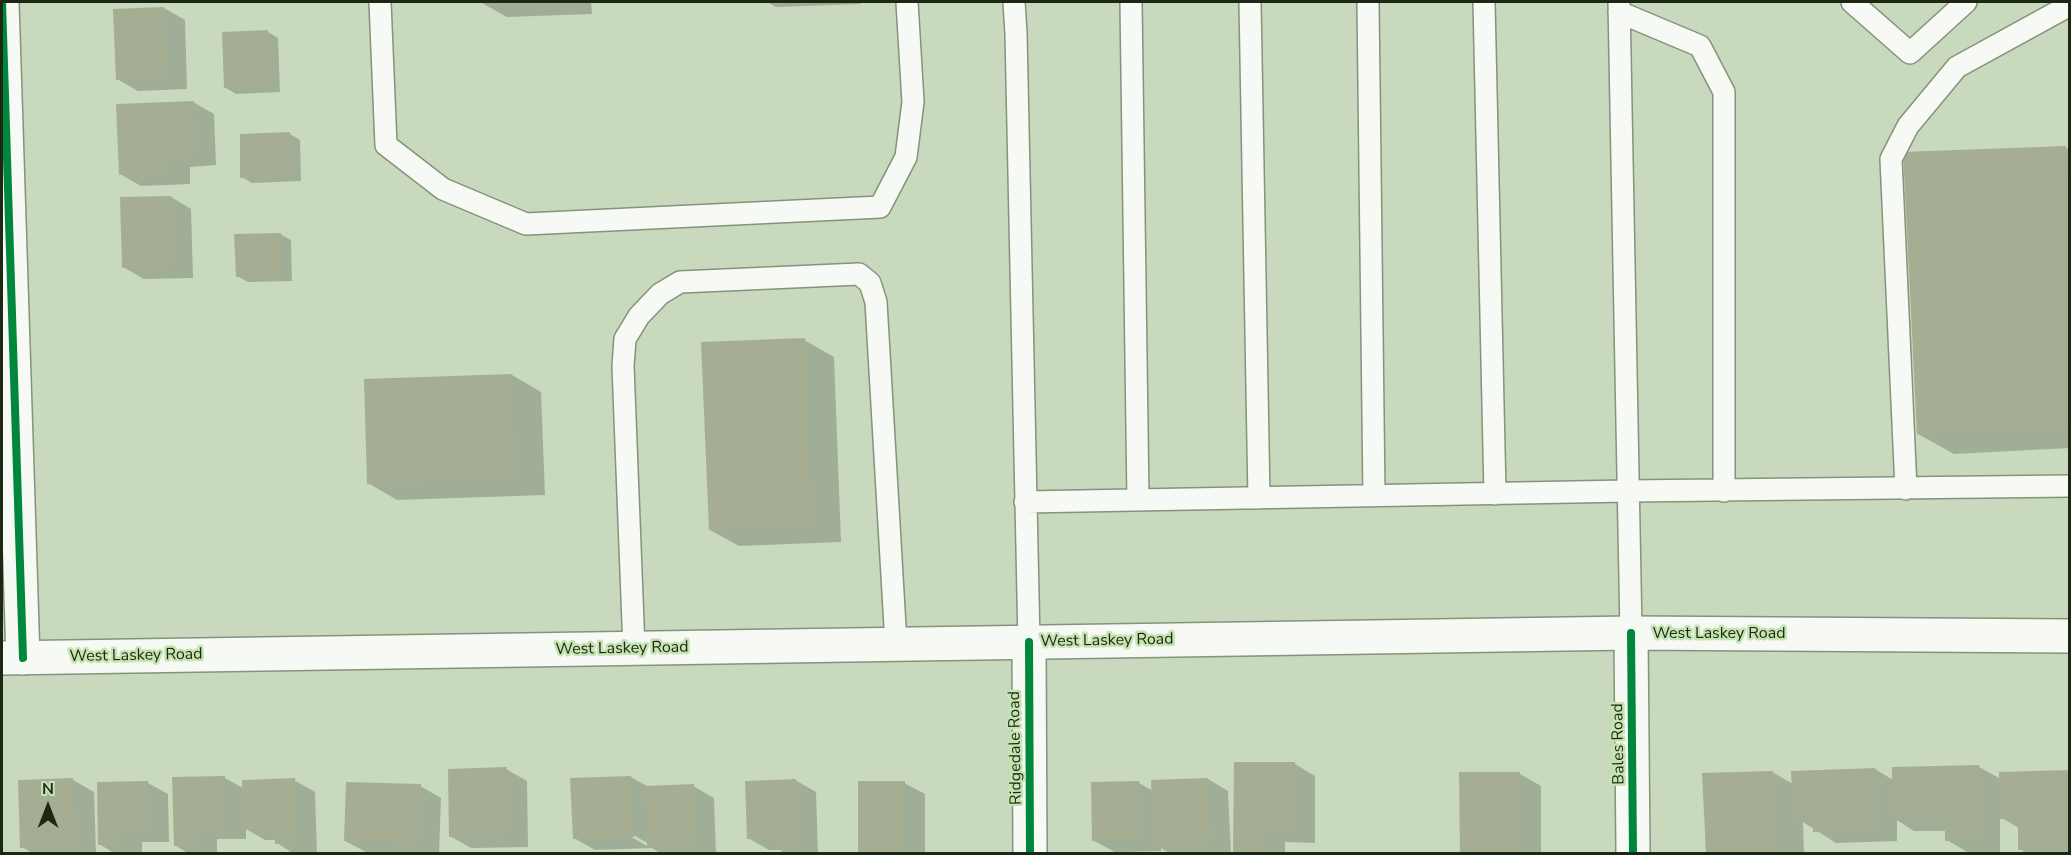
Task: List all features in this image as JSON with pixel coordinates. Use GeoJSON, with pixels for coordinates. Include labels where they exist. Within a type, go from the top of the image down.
{"type":"FeatureCollection","features":[{"type":"Feature","properties":{"kind":"main road"},"geometry":{"type":"LineString","coordinates":[[2,2],[12,658]]}},
{"type":"Feature","properties":{"kind":"main road","name":"West Laskey Road"},"geometry":{"type":"LineString","coordinates":[[12,658],[1631,633],[2070,636]]}},
{"type":"Feature","properties":{"kind":"main road","name":"Bales Road"},"geometry":{"type":"LineString","coordinates":[[1631,633],[1633,854]]}},
{"type":"Feature","properties":{"kind":"main road","name":"Ridgedale Road"},"geometry":{"type":"LineString","coordinates":[[1029,642],[1030,854]]}},
{"type":"Feature","properties":{"kind":"lane"},"geometry":{"type":"LineString","coordinates":[[380,2],[386,145],[443,189],[526,224],[880,207],[906,157],[913,102],[907,2]]}},
{"type":"Feature","properties":{"kind":"lane"},"geometry":{"type":"LineString","coordinates":[[1014,2],[1029,642]]}},
{"type":"Feature","properties":{"kind":"lane"},"geometry":{"type":"LineString","coordinates":[[1131,2],[1138,500]]}},
{"type":"Feature","properties":{"kind":"lane"},"geometry":{"type":"LineString","coordinates":[[1250,2],[1260,498]]}},
{"type":"Feature","properties":{"kind":"lane"},"geometry":{"type":"LineString","coordinates":[[1368,2],[1374,496]]}},
{"type":"Feature","properties":{"kind":"lane"},"geometry":{"type":"LineString","coordinates":[[1484,2],[1495,494]]}},
{"type":"Feature","properties":{"kind":"lane"},"geometry":{"type":"LineString","coordinates":[[1852,2],[1910,53],[1966,2]]}},
{"type":"Feature","properties":{"kind":"lane"},"geometry":{"type":"LineString","coordinates":[[1906,489],[1891,159],[1908,126],[1958,67],[2070,5]]}},
{"type":"Feature","properties":{"kind":"lane"},"geometry":{"type":"LineString","coordinates":[[1631,633],[1619,7],[1700,46],[1724,92],[1724,491]]}},
{"type":"Feature","properties":{"kind":"lane"},"geometry":{"type":"LineString","coordinates":[[634,649],[623,366],[625,339],[639,316],[660,294],[680,282],[859,274],[870,283],[876,302],[896,644]]}},
{"type":"Feature","properties":{"kind":"lane"},"geometry":{"type":"LineString","coordinates":[[1026,502],[2070,486]]}},
{"type":"Feature","properties":{"kind":"building"},"geometry":{"type":"Polygon","coordinates":[[[164,7],[167,78],[116,80],[113,9],[164,7]]]}},
{"type":"Feature","properties":{"kind":"building"},"geometry":{"type":"Polygon","coordinates":[[[268,30],[270,87],[224,88],[222,32],[268,30]]]}},
{"type":"Feature","properties":{"kind":"building"},"geometry":{"type":"Polygon","coordinates":[[[194,101],[195,154],[170,156],[170,173],[119,175],[116,104],[194,101]]]}},
{"type":"Feature","properties":{"kind":"building"},"geometry":{"type":"Polygon","coordinates":[[[290,132],[292,176],[240,178],[240,134],[290,132]]]}},
{"type":"Feature","properties":{"kind":"building"},"geometry":{"type":"Polygon","coordinates":[[[2066,146],[2070,233],[2070,427],[1917,434],[1903,152],[2066,146]]]}},
{"type":"Feature","properties":{"kind":"building"},"geometry":{"type":"Polygon","coordinates":[[[171,196],[173,267],[122,268],[120,197],[171,196]]]}},
{"type":"Feature","properties":{"kind":"building"},"geometry":{"type":"Polygon","coordinates":[[[281,233],[282,276],[236,277],[234,234],[281,233]]]}},
{"type":"Feature","properties":{"kind":"building"},"geometry":{"type":"Polygon","coordinates":[[[805,338],[812,526],[709,530],[701,342],[805,338]]]}},
{"type":"Feature","properties":{"kind":"building"},"geometry":{"type":"Polygon","coordinates":[[[512,374],[516,479],[367,484],[364,379],[512,374]]]}},
{"type":"Feature","properties":{"kind":"building"},"geometry":{"type":"Polygon","coordinates":[[[1234,762],[1295,762],[1295,832],[1265,831],[1265,854],[1233,854],[1234,762]]]}},
{"type":"Feature","properties":{"kind":"building"},"geometry":{"type":"Polygon","coordinates":[[[1979,765],[1980,841],[1945,841],[1945,819],[1892,819],[1892,767],[1979,765]]]}},
{"type":"Feature","properties":{"kind":"building"},"geometry":{"type":"Polygon","coordinates":[[[507,767],[508,836],[449,837],[448,769],[507,767]]]}},
{"type":"Feature","properties":{"kind":"building"},"geometry":{"type":"Polygon","coordinates":[[[1875,768],[1877,830],[1813,832],[1813,818],[1793,819],[1791,771],[1875,768]]]}},
{"type":"Feature","properties":{"kind":"building"},"geometry":{"type":"Polygon","coordinates":[[[2070,770],[2070,849],[2018,850],[2018,818],[2000,819],[1999,772],[2070,770]]]}},
{"type":"Feature","properties":{"kind":"building"},"geometry":{"type":"Polygon","coordinates":[[[1773,771],[1776,854],[1706,854],[1702,773],[1773,771]]]}},
{"type":"Feature","properties":{"kind":"building"},"geometry":{"type":"Polygon","coordinates":[[[1459,772],[1520,772],[1521,854],[1460,854],[1459,772]]]}},
{"type":"Feature","properties":{"kind":"building"},"geometry":{"type":"Polygon","coordinates":[[[225,776],[226,828],[196,828],[197,846],[174,846],[172,777],[225,776]]]}},
{"type":"Feature","properties":{"kind":"building"},"geometry":{"type":"Polygon","coordinates":[[[631,776],[634,837],[573,839],[570,778],[631,776]]]}},
{"type":"Feature","properties":{"kind":"building"},"geometry":{"type":"Polygon","coordinates":[[[73,778],[76,846],[20,848],[18,780],[73,778]]]}},
{"type":"Feature","properties":{"kind":"building"},"geometry":{"type":"Polygon","coordinates":[[[295,778],[297,843],[275,844],[275,828],[243,829],[242,780],[295,778]]]}},
{"type":"Feature","properties":{"kind":"building"},"geometry":{"type":"Polygon","coordinates":[[[1208,778],[1211,843],[1154,846],[1151,780],[1208,778]]]}},
{"type":"Feature","properties":{"kind":"building"},"geometry":{"type":"Polygon","coordinates":[[[796,779],[798,848],[776,849],[775,838],[747,839],[745,781],[796,779]]]}},
{"type":"Feature","properties":{"kind":"building"},"geometry":{"type":"Polygon","coordinates":[[[148,781],[149,830],[121,831],[122,845],[98,845],[97,782],[148,781]]]}},
{"type":"Feature","properties":{"kind":"building"},"geometry":{"type":"Polygon","coordinates":[[[858,781],[905,781],[905,852],[858,852],[858,781]]]}},
{"type":"Feature","properties":{"kind":"building"},"geometry":{"type":"Polygon","coordinates":[[[1139,781],[1141,840],[1092,841],[1091,782],[1139,781]]]}},
{"type":"Feature","properties":{"kind":"building"},"geometry":{"type":"Polygon","coordinates":[[[346,782],[421,784],[419,843],[344,841],[346,782]]]}},
{"type":"Feature","properties":{"kind":"building"},"geometry":{"type":"Polygon","coordinates":[[[694,784],[696,845],[647,847],[645,786],[694,784]]]}},
{"type":"Feature","properties":{"kind":"cycle path"},"geometry":{"type":"LineString","coordinates":[[2,2],[23,658]]}},
{"type":"Feature","properties":{"kind":"cycle path"},"geometry":{"type":"LineString","coordinates":[[1631,633],[1633,854]]}},
{"type":"Feature","properties":{"kind":"cycle path"},"geometry":{"type":"LineString","coordinates":[[1029,642],[1030,854]]}}]}
